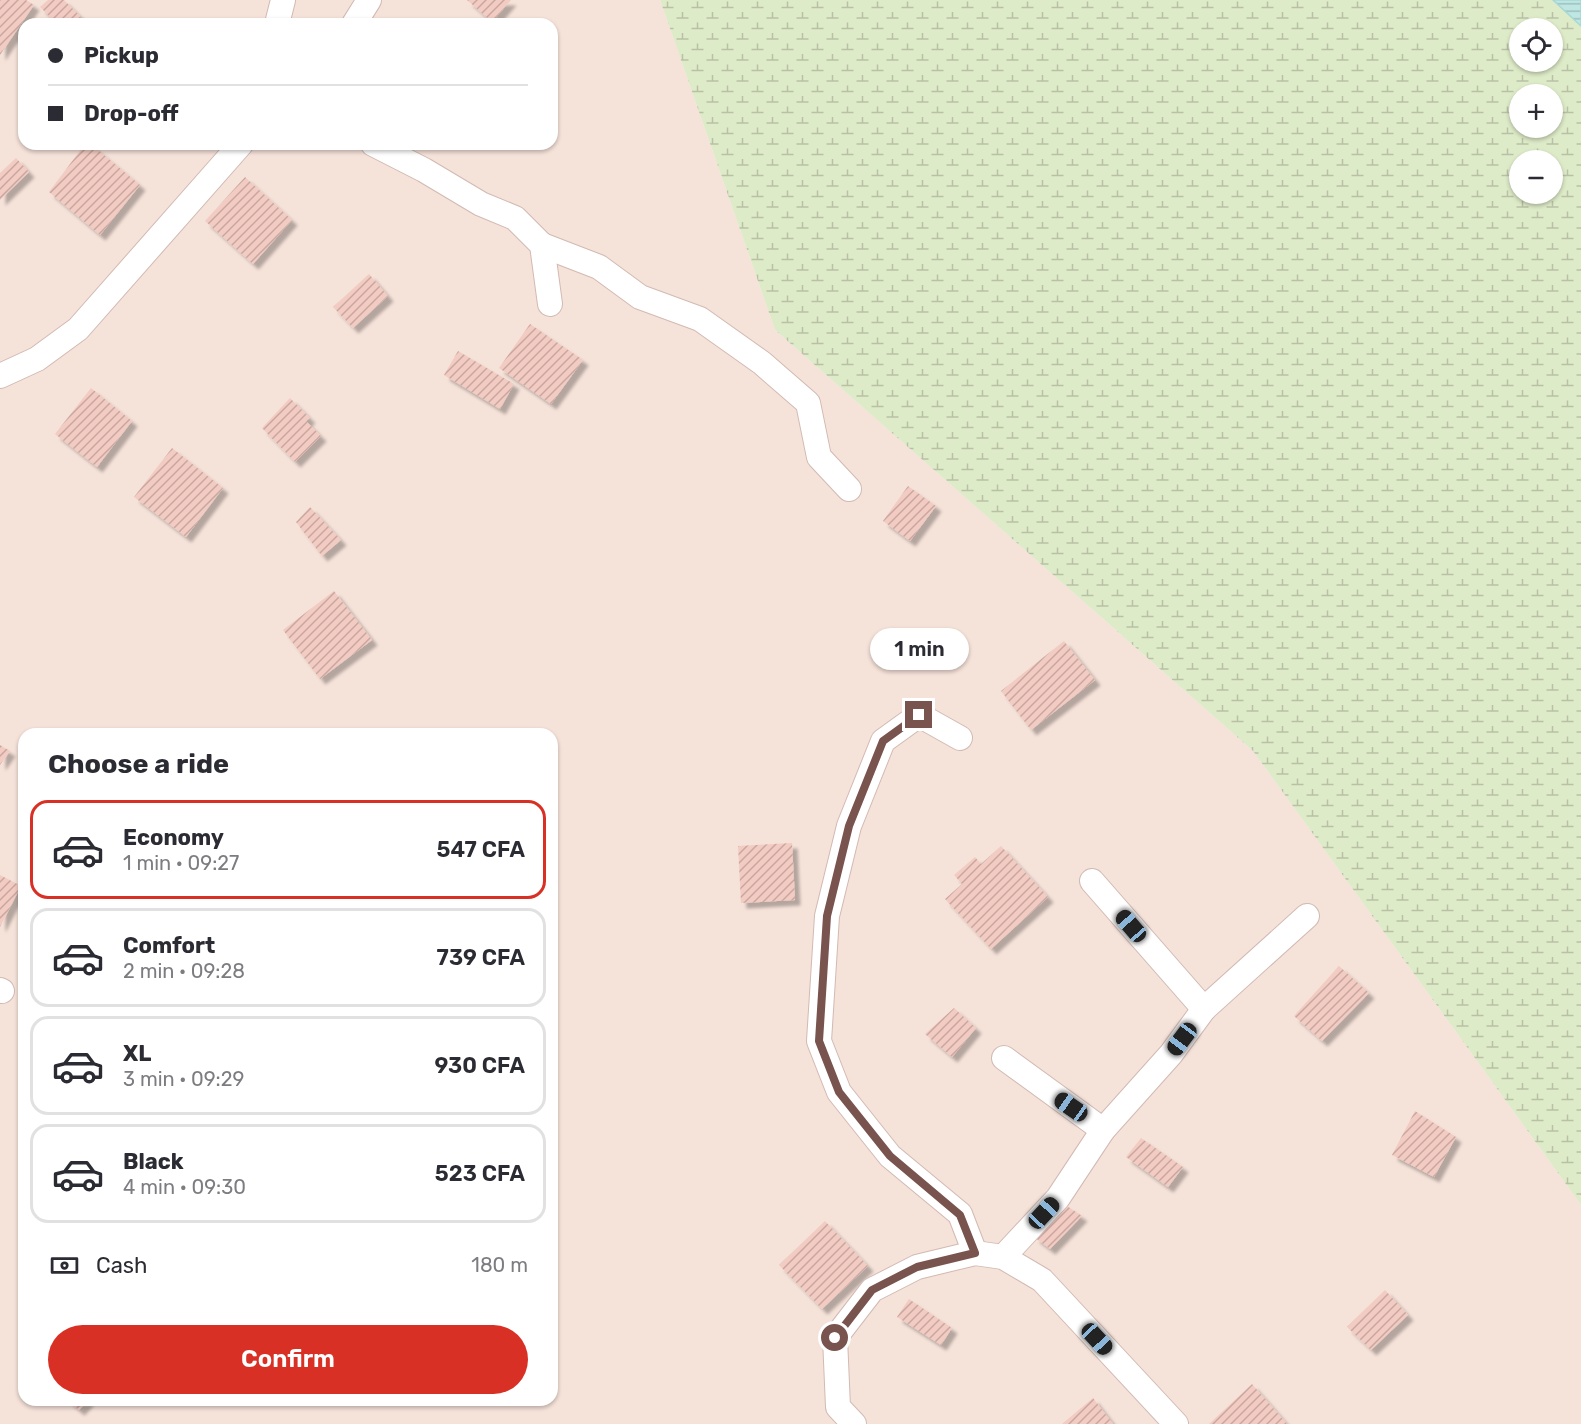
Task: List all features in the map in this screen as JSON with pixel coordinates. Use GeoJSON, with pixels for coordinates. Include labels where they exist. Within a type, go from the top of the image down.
{"type":"FeatureCollection","features":[{"type":"Feature","properties":{"kind":"street"},"geometry":{"type":"LineString","coordinates":[[278,18],[283,0]]}},
{"type":"Feature","properties":{"kind":"street"},"geometry":{"type":"LineString","coordinates":[[358,18],[369,0]]}},
{"type":"Feature","properties":{"kind":"street"},"geometry":{"type":"LineString","coordinates":[[0,376],[36,359],[78,329],[236,150]]}},
{"type":"Feature","properties":{"kind":"street"},"geometry":{"type":"LineString","coordinates":[[385,150],[481,204],[515,218],[542,245],[599,267],[640,297],[700,320],[762,363],[808,403],[819,457],[849,489]]}},
{"type":"Feature","properties":{"kind":"street"},"geometry":{"type":"LineString","coordinates":[[542,245],[550,304]]}},
{"type":"Feature","properties":{"kind":"street"},"geometry":{"type":"LineString","coordinates":[[960,738],[919,715],[883,741],[849,826],[827,916],[819,1041],[839,1092],[890,1156],[960,1215],[975,1253]]}},
{"type":"Feature","properties":{"kind":"street"},"geometry":{"type":"LineString","coordinates":[[1092,881],[1204,1010]]}},
{"type":"Feature","properties":{"kind":"street"},"geometry":{"type":"LineString","coordinates":[[1003,1257],[1058,1198],[1103,1130],[1171,1054],[1204,1010],[1307,916]]}},
{"type":"Feature","properties":{"kind":"street"},"geometry":{"type":"LineString","coordinates":[[1004,1058],[1103,1130]]}},
{"type":"Feature","properties":{"kind":"street"},"geometry":{"type":"LineString","coordinates":[[854,1424],[837,1407],[835,1338],[872,1290],[917,1267],[975,1253],[1003,1257],[1042,1280],[1176,1424]]}},
{"type":"Feature","properties":{"kind":"shaded area"},"geometry":{"type":"Polygon","coordinates":[[[0,0],[660,0],[775,330],[1253,751],[1581,1205],[1581,1424],[0,1424],[0,0]]]}},
{"type":"Feature","properties":{"kind":"green space"},"geometry":{"type":"Polygon","coordinates":[[[660,0],[1553,0],[1581,26],[1581,1205],[1253,751],[775,330],[660,0]]]}},
{"type":"Feature","properties":{"kind":"water"},"geometry":{"type":"Polygon","coordinates":[[[1553,0],[1581,0],[1581,26],[1553,0]]]}},
{"type":"Feature","properties":{"kind":"building"},"geometry":{"type":"Polygon","coordinates":[[[0,0],[26,0],[34,5],[25,18],[18,18],[18,29],[0,55],[0,0]]]}},
{"type":"Feature","properties":{"kind":"building"},"geometry":{"type":"Polygon","coordinates":[[[48,0],[64,0],[80,16],[78,18],[51,18],[40,7],[48,0]]]}},
{"type":"Feature","properties":{"kind":"building"},"geometry":{"type":"Polygon","coordinates":[[[467,0],[511,0],[495,18],[487,18],[467,0]]]}},
{"type":"Feature","properties":{"kind":"building"},"geometry":{"type":"Polygon","coordinates":[[[80,150],[98,150],[140,185],[100,235],[49,192],[80,150]]]}},
{"type":"Feature","properties":{"kind":"building"},"geometry":{"type":"Polygon","coordinates":[[[16,158],[29,172],[0,200],[0,173],[16,158]]]}},
{"type":"Feature","properties":{"kind":"building"},"geometry":{"type":"Polygon","coordinates":[[[245,177],[292,220],[253,264],[205,221],[245,177]]]}},
{"type":"Feature","properties":{"kind":"building"},"geometry":{"type":"Polygon","coordinates":[[[369,274],[388,296],[353,328],[333,307],[369,274]]]}},
{"type":"Feature","properties":{"kind":"building"},"geometry":{"type":"Polygon","coordinates":[[[530,324],[583,360],[551,404],[499,368],[530,324]]]}},
{"type":"Feature","properties":{"kind":"building"},"geometry":{"type":"Polygon","coordinates":[[[458,351],[514,384],[500,409],[444,375],[458,351]]]}},
{"type":"Feature","properties":{"kind":"building"},"geometry":{"type":"Polygon","coordinates":[[[91,388],[132,421],[97,467],[55,434],[91,388]]]}},
{"type":"Feature","properties":{"kind":"building"},"geometry":{"type":"Polygon","coordinates":[[[290,398],[310,418],[306,421],[321,436],[295,462],[262,428],[290,398]]]}},
{"type":"Feature","properties":{"kind":"building"},"geometry":{"type":"Polygon","coordinates":[[[172,448],[223,488],[186,537],[134,497],[172,448]]]}},
{"type":"Feature","properties":{"kind":"building"},"geometry":{"type":"Polygon","coordinates":[[[908,486],[936,506],[910,541],[883,521],[908,486]]]}},
{"type":"Feature","properties":{"kind":"building"},"geometry":{"type":"Polygon","coordinates":[[[310,507],[341,540],[322,556],[296,522],[310,507]]]}},
{"type":"Feature","properties":{"kind":"building"},"geometry":{"type":"Polygon","coordinates":[[[334,591],[372,640],[320,679],[283,630],[334,591]]]}},
{"type":"Feature","properties":{"kind":"building"},"geometry":{"type":"Polygon","coordinates":[[[1064,641],[1095,680],[1031,730],[1001,691],[1064,641]]]}},
{"type":"Feature","properties":{"kind":"building"},"geometry":{"type":"Polygon","coordinates":[[[0,745],[10,751],[0,765],[0,745]]]}},
{"type":"Feature","properties":{"kind":"building"},"geometry":{"type":"Polygon","coordinates":[[[792,843],[795,900],[741,903],[738,846],[792,843]]]}},
{"type":"Feature","properties":{"kind":"building"},"geometry":{"type":"Polygon","coordinates":[[[1001,846],[1048,897],[991,949],[945,899],[962,884],[954,875],[975,857],[981,864],[1001,846]]]}},
{"type":"Feature","properties":{"kind":"building"},"geometry":{"type":"Polygon","coordinates":[[[0,875],[18,884],[18,892],[0,927],[0,875]]]}},
{"type":"Feature","properties":{"kind":"building"},"geometry":{"type":"Polygon","coordinates":[[[1339,966],[1369,993],[1322,1041],[1294,1016],[1339,966]]]}},
{"type":"Feature","properties":{"kind":"building"},"geometry":{"type":"Polygon","coordinates":[[[954,1008],[976,1028],[952,1057],[925,1034],[954,1008]]]}},
{"type":"Feature","properties":{"kind":"building"},"geometry":{"type":"Polygon","coordinates":[[[1415,1111],[1456,1137],[1434,1177],[1392,1155],[1415,1111]]]}},
{"type":"Feature","properties":{"kind":"building"},"geometry":{"type":"Polygon","coordinates":[[[1141,1138],[1183,1167],[1168,1187],[1126,1157],[1141,1138]]]}},
{"type":"Feature","properties":{"kind":"building"},"geometry":{"type":"Polygon","coordinates":[[[1067,1206],[1082,1216],[1050,1249],[1034,1237],[1067,1206]]]}},
{"type":"Feature","properties":{"kind":"building"},"geometry":{"type":"Polygon","coordinates":[[[825,1221],[868,1266],[822,1309],[779,1265],[825,1221]]]}},
{"type":"Feature","properties":{"kind":"building"},"geometry":{"type":"Polygon","coordinates":[[[1385,1290],[1408,1315],[1371,1350],[1347,1327],[1385,1290]]]}},
{"type":"Feature","properties":{"kind":"building"},"geometry":{"type":"Polygon","coordinates":[[[909,1299],[952,1328],[941,1345],[897,1317],[909,1299]]]}},
{"type":"Feature","properties":{"kind":"building"},"geometry":{"type":"Polygon","coordinates":[[[1252,1384],[1287,1424],[1209,1424],[1252,1384]]]}},
{"type":"Feature","properties":{"kind":"building"},"geometry":{"type":"Polygon","coordinates":[[[1093,1398],[1113,1424],[1062,1424],[1093,1398]]]}},
{"type":"Feature","properties":{"kind":"route"},"geometry":{"type":"LineString","coordinates":[[835,1338],[872,1290],[917,1267],[975,1253],[960,1215],[890,1156],[839,1092],[819,1041],[827,916],[849,826],[883,741],[919,715]]}}]}
